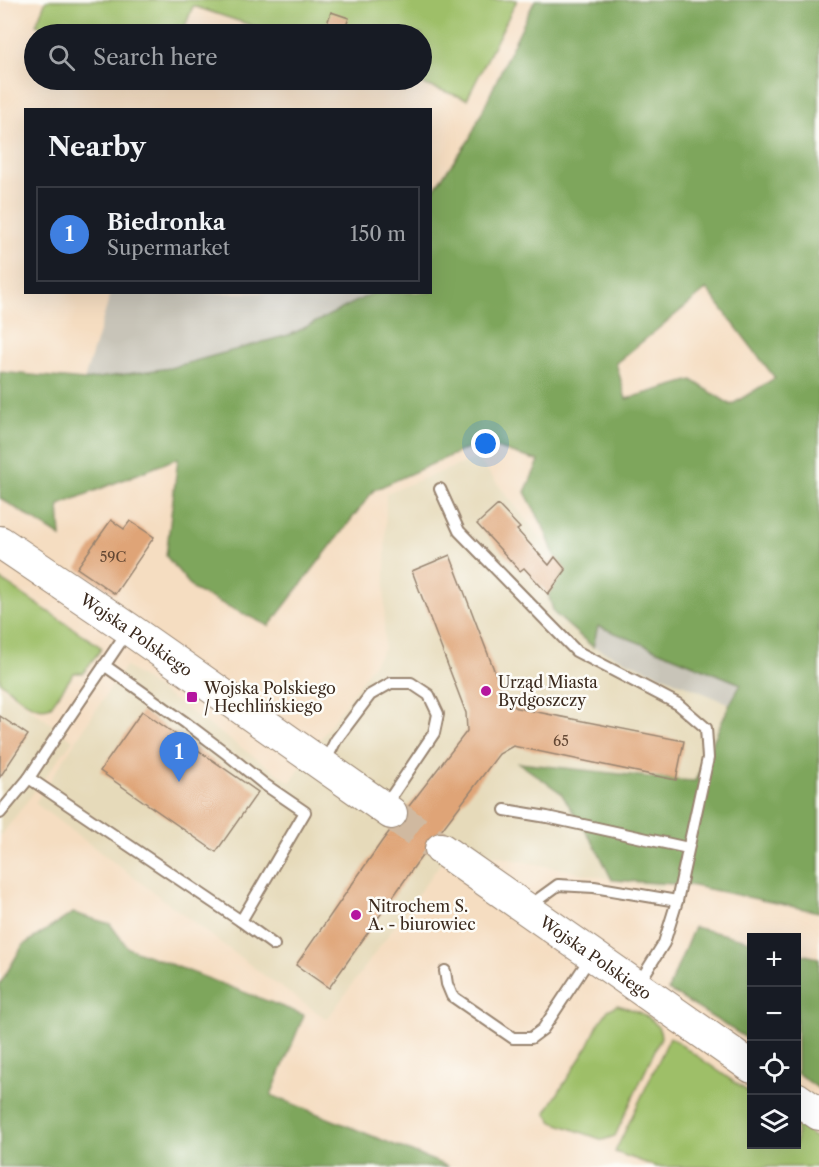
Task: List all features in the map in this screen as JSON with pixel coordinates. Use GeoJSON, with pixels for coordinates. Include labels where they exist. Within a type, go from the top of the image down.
{"type":"FeatureCollection","features":[{"type":"Feature","properties":{"kind":"street","name":"Wojska Polskiego"},"geometry":{"type":"LineString","coordinates":[[0,542],[129,629],[387,811]]}},
{"type":"Feature","properties":{"kind":"street","name":"Wojska Polskiego"},"geometry":{"type":"LineString","coordinates":[[441,849],[747,1063]]}},
{"type":"Feature","properties":{"kind":"street"},"geometry":{"type":"LineString","coordinates":[[801,1101],[819,1114]]}},
{"type":"Feature","properties":{"kind":"lane"},"geometry":{"type":"LineString","coordinates":[[440,489],[459,531],[576,651],[678,704],[706,728],[708,758],[677,901],[664,943],[637,986]]}},
{"type":"Feature","properties":{"kind":"lane"},"geometry":{"type":"LineString","coordinates":[[0,813],[30,778],[129,629]]}},
{"type":"Feature","properties":{"kind":"lane"},"geometry":{"type":"LineString","coordinates":[[104,665],[305,812],[241,921]]}},
{"type":"Feature","properties":{"kind":"lane"},"geometry":{"type":"LineString","coordinates":[[322,767],[336,740],[370,695],[391,683],[411,683],[429,695],[438,714],[434,733],[387,811]]}},
{"type":"Feature","properties":{"kind":"lane"},"geometry":{"type":"LineString","coordinates":[[30,778],[274,945]]}},
{"type":"Feature","properties":{"kind":"lane"},"geometry":{"type":"LineString","coordinates":[[505,810],[688,848]]}},
{"type":"Feature","properties":{"kind":"lane"},"geometry":{"type":"LineString","coordinates":[[526,908],[558,885],[594,887],[677,901]]}},
{"type":"Feature","properties":{"kind":"lane"},"geometry":{"type":"LineString","coordinates":[[445,971],[447,984],[453,996],[513,1038],[531,1038],[543,1029],[592,955]]}},
{"type":"Feature","properties":{"kind":"shaded area"},"geometry":{"type":"Polygon","coordinates":[[[111,294],[371,294],[292,334],[170,368],[84,380],[111,294]]]}},
{"type":"Feature","properties":{"kind":"shaded area"},"geometry":{"type":"Polygon","coordinates":[[[477,458],[586,595],[749,707],[661,889],[485,854],[461,835],[327,1019],[269,979],[35,803],[125,666],[290,782],[384,649],[386,493],[477,458]]]}},
{"type":"Feature","properties":{"kind":"shaded area"},"geometry":{"type":"Polygon","coordinates":[[[597,626],[742,684],[730,704],[593,647],[597,626]]]}},
{"type":"Feature","properties":{"kind":"shaded area"},"geometry":{"type":"Polygon","coordinates":[[[0,686],[73,740],[0,837],[0,686]]]}},
{"type":"Feature","properties":{"kind":"green space"},"geometry":{"type":"Polygon","coordinates":[[[46,0],[517,0],[467,99],[432,87],[432,24],[248,24],[193,6],[186,24],[36,24],[46,0]]]}},
{"type":"Feature","properties":{"kind":"green space"},"geometry":{"type":"Polygon","coordinates":[[[535,0],[819,0],[819,912],[689,885],[612,880],[597,849],[561,793],[519,763],[695,781],[741,684],[598,626],[593,647],[554,613],[548,594],[566,570],[555,557],[543,526],[525,492],[539,461],[479,443],[374,490],[269,626],[194,590],[166,556],[178,458],[59,505],[61,537],[0,498],[0,372],[84,380],[170,368],[292,334],[371,294],[432,294],[432,192],[469,140],[535,0]],[[707,289],[616,363],[626,399],[692,380],[731,405],[775,378],[707,289]]]}},
{"type":"Feature","properties":{"kind":"green space"},"geometry":{"type":"Polygon","coordinates":[[[0,579],[102,648],[83,673],[74,673],[51,706],[44,708],[31,705],[0,682],[0,579]]]}},
{"type":"Feature","properties":{"kind":"green space"},"geometry":{"type":"Polygon","coordinates":[[[73,913],[110,924],[128,948],[304,1015],[271,1095],[449,1167],[0,1167],[0,984],[23,945],[73,913]]]}},
{"type":"Feature","properties":{"kind":"green space"},"geometry":{"type":"Polygon","coordinates":[[[694,927],[747,940],[747,1039],[668,990],[694,927]]]}},
{"type":"Feature","properties":{"kind":"green space"},"geometry":{"type":"Polygon","coordinates":[[[801,954],[819,958],[819,1089],[801,1076],[801,954]]]}},
{"type":"Feature","properties":{"kind":"green space"},"geometry":{"type":"Polygon","coordinates":[[[617,1005],[645,1015],[656,1025],[661,1037],[615,1136],[603,1140],[552,1122],[546,1112],[588,1046],[598,1025],[608,1010],[617,1005]]]}},
{"type":"Feature","properties":{"kind":"green space"},"geometry":{"type":"Polygon","coordinates":[[[670,1037],[747,1091],[747,1149],[801,1149],[801,1128],[819,1140],[819,1167],[657,1167],[615,1152],[670,1037]]]}},
{"type":"Feature","properties":{"kind":"building"},"geometry":{"type":"Polygon","coordinates":[[[331,12],[349,18],[347,24],[327,24],[331,12]]]}},
{"type":"Feature","properties":{"kind":"building"},"geometry":{"type":"Polygon","coordinates":[[[498,505],[520,528],[517,530],[549,565],[555,557],[566,570],[548,594],[524,568],[520,571],[477,524],[498,505]]]}},
{"type":"Feature","properties":{"kind":"building"},"geometry":{"type":"Polygon","coordinates":[[[111,520],[124,529],[130,521],[154,537],[115,594],[77,568],[111,520]]]}},
{"type":"Feature","properties":{"kind":"building"},"geometry":{"type":"Polygon","coordinates":[[[450,555],[506,701],[517,708],[684,741],[676,780],[513,746],[499,754],[416,864],[329,988],[296,965],[382,841],[467,731],[466,713],[412,571],[450,555]]]}},
{"type":"Feature","properties":{"kind":"building"},"geometry":{"type":"Polygon","coordinates":[[[142,711],[258,792],[216,852],[100,771],[142,711]]]}},
{"type":"Feature","properties":{"kind":"building"},"geometry":{"type":"Polygon","coordinates":[[[0,716],[28,735],[0,777],[0,716]]]}},
{"type":"Feature","properties":{"kind":"tunnel"},"geometry":{"type":"LineString","coordinates":[[391,813],[441,849]]}},
{"type":"Feature","properties":{"kind":"place","name":"Urząd Miasta Bydgoszczy"},"geometry":{"type":"Point","coordinates":[486,691]}},
{"type":"Feature","properties":{"kind":"place","name":"Wojska Polskiego / Hechlińskiego"},"geometry":{"type":"Point","coordinates":[192,697]}},
{"type":"Feature","properties":{"kind":"place","name":"Biedronka"},"geometry":{"type":"Point","coordinates":[179,782]}},
{"type":"Feature","properties":{"kind":"place","name":"Nitrochem S. A. - biurowiec"},"geometry":{"type":"Point","coordinates":[356,915]}}]}
